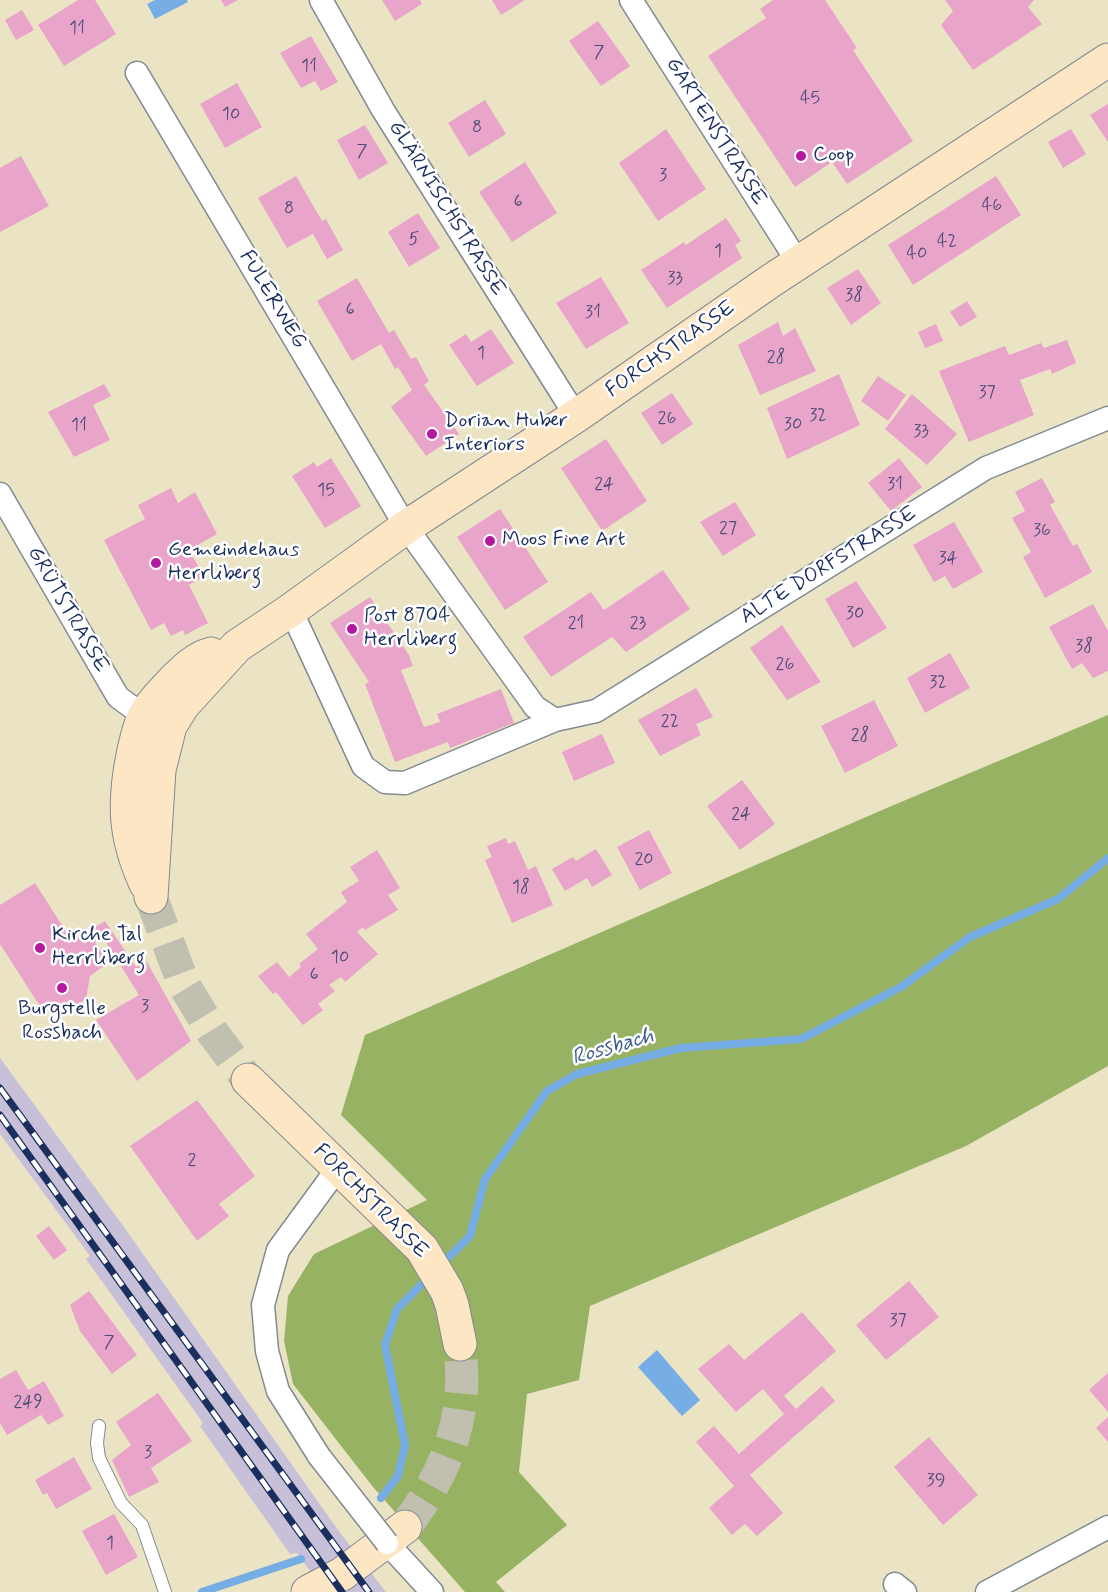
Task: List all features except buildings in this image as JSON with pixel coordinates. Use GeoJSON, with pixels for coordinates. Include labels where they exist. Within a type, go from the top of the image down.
{"type":"FeatureCollection","features":[{"type":"Feature","properties":{"kind":"main road","name":"FORCHSTRASSE"},"geometry":{"type":"LineString","coordinates":[[157,721],[158,697],[188,665],[205,656],[237,646],[406,527],[576,416],[949,162],[1108,60]]}},
{"type":"Feature","properties":{"kind":"main road","name":"FORCHSTRASSE"},"geometry":{"type":"LineString","coordinates":[[248,1080],[422,1249],[447,1291],[454,1311],[460,1344]]}},
{"type":"Feature","properties":{"kind":"main road"},"geometry":{"type":"LineString","coordinates":[[308,1592],[342,1574],[405,1527]]}},
{"type":"Feature","properties":{"kind":"street","name":"GLÄRNISCHSTRASSE"},"geometry":{"type":"LineString","coordinates":[[321,0],[383,110],[576,416]]}},
{"type":"Feature","properties":{"kind":"street","name":"GARTENSTRASSE"},"geometry":{"type":"LineString","coordinates":[[631,0],[799,264]]}},
{"type":"Feature","properties":{"kind":"street","name":"FULERWEG"},"geometry":{"type":"LineString","coordinates":[[138,73],[406,527]]}},
{"type":"Feature","properties":{"kind":"street","name":"ALTE DORFSTRASSE"},"geometry":{"type":"LineString","coordinates":[[291,610],[363,766],[385,782],[405,783],[555,720],[596,711],[987,468],[1108,418]]}},
{"type":"Feature","properties":{"kind":"street","name":"GRÜTSTRASSE"},"geometry":{"type":"LineString","coordinates":[[0,494],[118,697],[157,721]]}},
{"type":"Feature","properties":{"kind":"street"},"geometry":{"type":"LineString","coordinates":[[406,527],[535,706],[555,720]]}},
{"type":"Feature","properties":{"kind":"street"},"geometry":{"type":"LineString","coordinates":[[338,1168],[278,1250],[263,1305],[267,1351],[278,1391],[319,1456],[387,1543],[432,1592]]}},
{"type":"Feature","properties":{"kind":"street"},"geometry":{"type":"LineString","coordinates":[[987,1592],[1108,1527]]}},
{"type":"Feature","properties":{"kind":"lane"},"geometry":{"type":"LineString","coordinates":[[99,1426],[97,1443],[99,1458],[121,1503],[142,1525],[165,1592]]}},
{"type":"Feature","properties":{"kind":"shaded area"},"geometry":{"type":"Polygon","coordinates":[[[0,1058],[121,1223],[338,1530],[386,1592],[325,1592],[297,1553],[290,1554],[200,1426],[203,1423],[86,1259],[90,1256],[0,1134],[0,1058]]]}},
{"type":"Feature","properties":{"kind":"green space"},"geometry":{"type":"Polygon","coordinates":[[[1108,715],[1108,1066],[966,1146],[590,1306],[579,1380],[527,1394],[519,1472],[567,1525],[496,1582],[505,1592],[465,1592],[373,1487],[293,1384],[284,1341],[288,1296],[314,1254],[427,1200],[341,1115],[365,1035],[889,807],[1108,715]]]}},
{"type":"Feature","properties":{"kind":"water"},"geometry":{"type":"Polygon","coordinates":[[[155,0],[187,0],[188,2],[155,19],[147,4],[155,0]]]}},
{"type":"Feature","properties":{"kind":"water"},"geometry":{"type":"Polygon","coordinates":[[[657,1350],[700,1400],[682,1416],[638,1367],[657,1350]]]}},
{"type":"Feature","properties":{"kind":"waterway","name":"Rossbach"},"geometry":{"type":"LineString","coordinates":[[439,1267],[470,1236],[485,1179],[547,1091],[577,1074],[681,1048],[801,1039],[901,987],[970,937],[1058,899],[1108,858]]}},
{"type":"Feature","properties":{"kind":"waterway","name":"Rossbach"},"geometry":{"type":"LineString","coordinates":[[381,1498],[398,1476],[405,1445],[385,1345],[397,1309],[430,1276]]}},
{"type":"Feature","properties":{"kind":"waterway","name":"Rossbach"},"geometry":{"type":"LineString","coordinates":[[202,1592],[301,1559]]}},
{"type":"Feature","properties":{"kind":"tunnel"},"geometry":{"type":"LineString","coordinates":[[151,897],[184,985],[213,1033],[248,1080]]}},
{"type":"Feature","properties":{"kind":"tunnel"},"geometry":{"type":"LineString","coordinates":[[405,1527],[435,1481],[449,1449],[462,1390],[460,1344]]}},
{"type":"Feature","properties":{"kind":"railway"},"geometry":{"type":"LineString","coordinates":[[0,1088],[369,1592]]}},
{"type":"Feature","properties":{"kind":"railway"},"geometry":{"type":"LineString","coordinates":[[0,1115],[342,1592]]}},
{"type":"Feature","properties":{"kind":"place","name":"Coop"},"geometry":{"type":"Point","coordinates":[801,156]}},
{"type":"Feature","properties":{"kind":"place","name":"Dorian Huber Interiors"},"geometry":{"type":"Point","coordinates":[432,434]}},
{"type":"Feature","properties":{"kind":"place","name":"Moos Fine Art"},"geometry":{"type":"Point","coordinates":[490,541]}},
{"type":"Feature","properties":{"kind":"place","name":"Gemeindehaus Herrliberg"},"geometry":{"type":"Point","coordinates":[156,563]}},
{"type":"Feature","properties":{"kind":"place","name":"Post 8704 Herrliberg"},"geometry":{"type":"Point","coordinates":[352,629]}},
{"type":"Feature","properties":{"kind":"place","name":"Kirche Tal Herrliberg"},"geometry":{"type":"Point","coordinates":[40,948]}},
{"type":"Feature","properties":{"kind":"place","name":"Burgstelle Rossbach"},"geometry":{"type":"Point","coordinates":[62,988]}}]}
